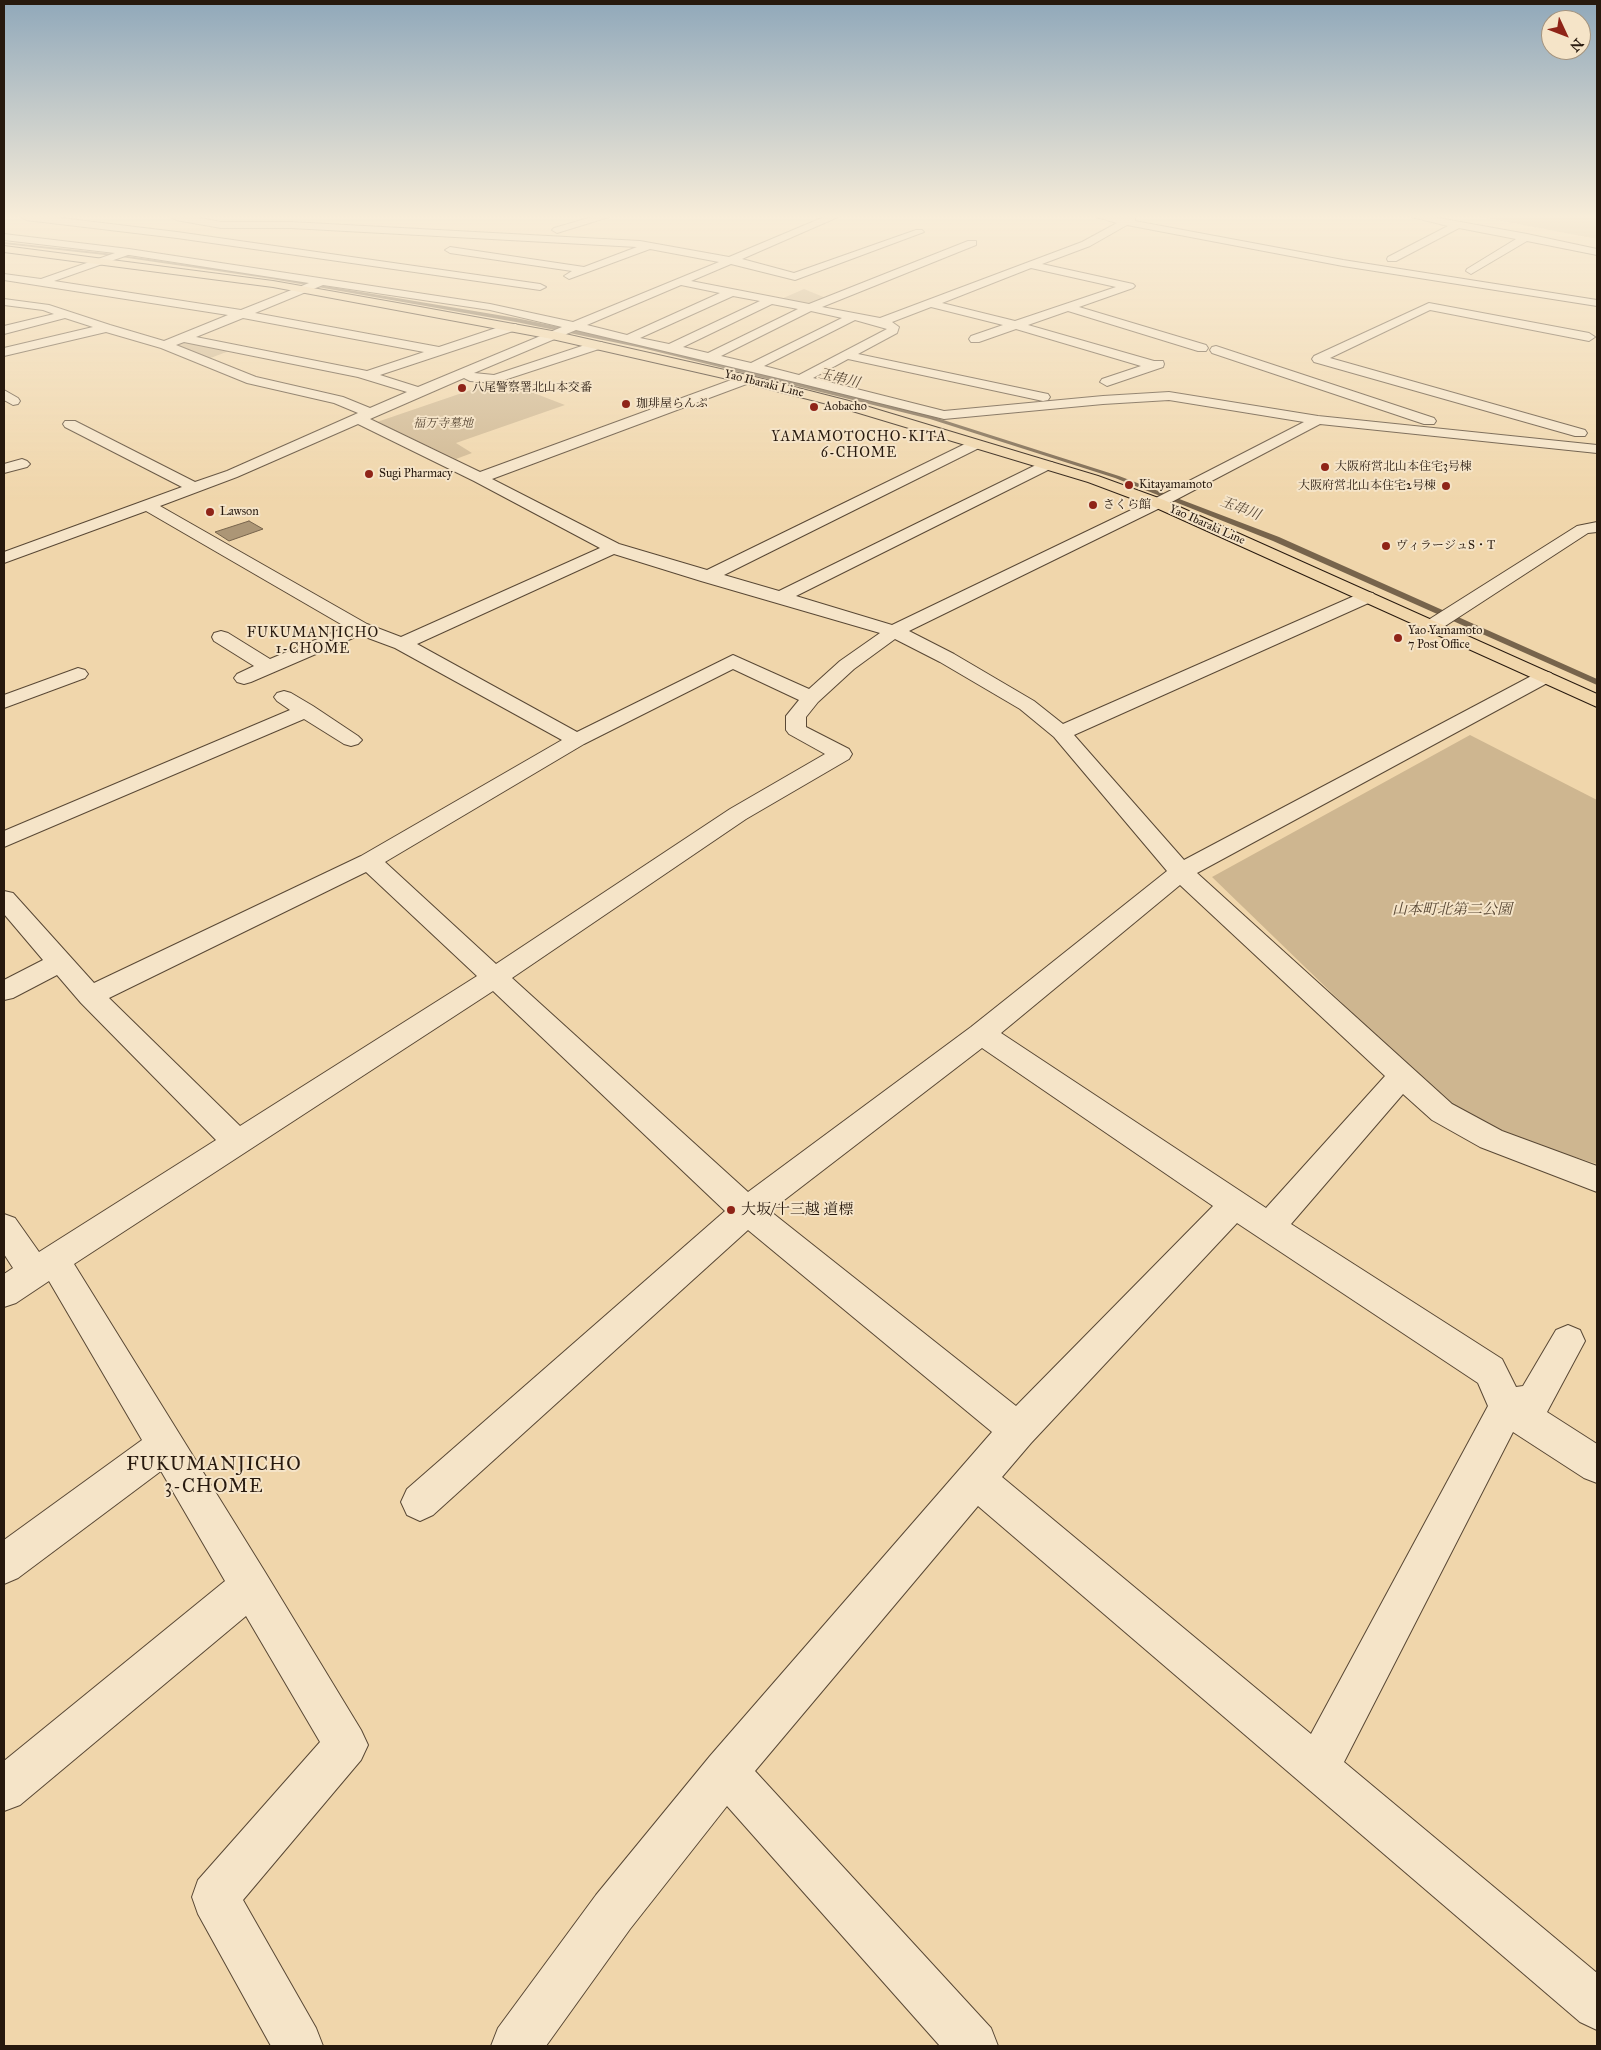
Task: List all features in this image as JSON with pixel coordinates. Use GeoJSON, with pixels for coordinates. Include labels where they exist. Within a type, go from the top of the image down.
{"type":"FeatureCollection","features":[{"type":"Feature","properties":{"kind":"main road","name":"Yao Ibaraki Line"},"geometry":{"type":"LineString","coordinates":[[436,313],[555,334],[598,345],[750,373],[844,404],[1093,479],[1158,503],[1367,597],[1444,619],[1544,677],[1597,701]]}},
{"type":"Feature","properties":{"kind":"street"},"geometry":{"type":"LineString","coordinates":[[62,313],[165,345],[252,380],[338,400],[363,416],[614,548],[894,631],[947,658],[1027,705],[1061,733],[1181,872],[1442,1112],[1491,1139],[1597,1180]]}},
{"type":"Feature","properties":{"kind":"street"},"geometry":{"type":"LineString","coordinates":[[234,313],[449,363],[495,379],[598,345]]}},
{"type":"Feature","properties":{"kind":"street"},"geometry":{"type":"LineString","coordinates":[[165,345],[245,313]]}},
{"type":"Feature","properties":{"kind":"street"},"geometry":{"type":"LineString","coordinates":[[512,313],[710,356],[750,373],[801,379],[944,415],[1169,396],[1318,420],[1597,449]]}},
{"type":"Feature","properties":{"kind":"street"},"geometry":{"type":"LineString","coordinates":[[541,320],[558,313]]}},
{"type":"Feature","properties":{"kind":"street"},"geometry":{"type":"LineString","coordinates":[[314,393],[368,375],[449,363],[555,334],[607,313]]}},
{"type":"Feature","properties":{"kind":"street"},"geometry":{"type":"LineString","coordinates":[[627,339],[686,313]]}},
{"type":"Feature","properties":{"kind":"street"},"geometry":{"type":"LineString","coordinates":[[670,348],[744,313]]}},
{"type":"Feature","properties":{"kind":"street"},"geometry":{"type":"LineString","coordinates":[[710,356],[799,313]]}},
{"type":"Feature","properties":{"kind":"street"},"geometry":{"type":"LineString","coordinates":[[801,379],[893,330],[894,327],[881,322],[831,313]]}},
{"type":"Feature","properties":{"kind":"street"},"geometry":{"type":"LineString","coordinates":[[881,322],[905,313]]}},
{"type":"Feature","properties":{"kind":"street"},"geometry":{"type":"LineString","coordinates":[[967,313],[1153,365]]}},
{"type":"Feature","properties":{"kind":"street"},"geometry":{"type":"LineString","coordinates":[[975,339],[1051,313]]}},
{"type":"Feature","properties":{"kind":"street"},"geometry":{"type":"LineString","coordinates":[[1086,313],[1202,348]]}},
{"type":"Feature","properties":{"kind":"street"},"geometry":{"type":"LineString","coordinates":[[1415,313],[1318,359],[1586,430],[1561,446]]}},
{"type":"Feature","properties":{"kind":"street"},"geometry":{"type":"LineString","coordinates":[[1466,313],[1594,336]]}},
{"type":"Feature","properties":{"kind":"street"},"geometry":{"type":"LineString","coordinates":[[4,330],[66,314]]}},
{"type":"Feature","properties":{"kind":"street"},"geometry":{"type":"LineString","coordinates":[[479,478],[750,373],[852,317]]}},
{"type":"Feature","properties":{"kind":"street"},"geometry":{"type":"LineString","coordinates":[[4,558],[195,488],[419,392],[449,363],[512,327]]}},
{"type":"Feature","properties":{"kind":"street"},"geometry":{"type":"LineString","coordinates":[[4,352],[106,328]]}},
{"type":"Feature","properties":{"kind":"street"},"geometry":{"type":"LineString","coordinates":[[185,338],[368,375],[419,392]]}},
{"type":"Feature","properties":{"kind":"street"},"geometry":{"type":"LineString","coordinates":[[1107,382],[1202,348],[1218,345],[1480,438]]}},
{"type":"Feature","properties":{"kind":"street"},"geometry":{"type":"LineString","coordinates":[[846,355],[1072,403]]}},
{"type":"Feature","properties":{"kind":"street"},"geometry":{"type":"LineString","coordinates":[[4,1292],[495,977],[738,814],[841,754],[796,730],[796,716],[811,698],[847,665],[894,631],[1158,503],[1318,420]]}},
{"type":"Feature","properties":{"kind":"street"},"geometry":{"type":"LineString","coordinates":[[70,424],[195,488]]}},
{"type":"Feature","properties":{"kind":"street"},"geometry":{"type":"LineString","coordinates":[[707,577],[976,444]]}},
{"type":"Feature","properties":{"kind":"street"},"geometry":{"type":"LineString","coordinates":[[4,469],[22,464]]}},
{"type":"Feature","properties":{"kind":"street"},"geometry":{"type":"LineString","coordinates":[[779,598],[1047,465]]}},
{"type":"Feature","properties":{"kind":"street"},"geometry":{"type":"LineString","coordinates":[[148,506],[360,628],[402,644],[576,740]]}},
{"type":"Feature","properties":{"kind":"street"},"geometry":{"type":"LineString","coordinates":[[1444,619],[1583,528],[1597,527]]}},
{"type":"Feature","properties":{"kind":"street"},"geometry":{"type":"LineString","coordinates":[[4,539],[22,552]]}},
{"type":"Feature","properties":{"kind":"street"},"geometry":{"type":"LineString","coordinates":[[402,644],[614,548]]}},
{"type":"Feature","properties":{"kind":"street"},"geometry":{"type":"LineString","coordinates":[[1061,733],[1367,597]]}},
{"type":"Feature","properties":{"kind":"street"},"geometry":{"type":"LineString","coordinates":[[244,678],[360,628]]}},
{"type":"Feature","properties":{"kind":"street"},"geometry":{"type":"LineString","coordinates":[[221,636],[270,667]]}},
{"type":"Feature","properties":{"kind":"street"},"geometry":{"type":"LineString","coordinates":[[90,996],[369,861],[576,740],[733,661],[811,698]]}},
{"type":"Feature","properties":{"kind":"street"},"geometry":{"type":"LineString","coordinates":[[4,702],[78,674]]}},
{"type":"Feature","properties":{"kind":"street"},"geometry":{"type":"LineString","coordinates":[[420,1502],[747,1211],[981,1034],[1181,872],[1544,677]]}},
{"type":"Feature","properties":{"kind":"street"},"geometry":{"type":"LineString","coordinates":[[284,698],[306,710],[351,740]]}},
{"type":"Feature","properties":{"kind":"street"},"geometry":{"type":"LineString","coordinates":[[4,840],[306,710]]}},
{"type":"Feature","properties":{"kind":"street"},"geometry":{"type":"LineString","coordinates":[[369,861],[747,1211],[1018,1430]]}},
{"type":"Feature","properties":{"kind":"street"},"geometry":{"type":"LineString","coordinates":[[4,899],[90,996],[238,1143]]}},
{"type":"Feature","properties":{"kind":"street"},"geometry":{"type":"LineString","coordinates":[[4,991],[60,962]]}},
{"type":"Feature","properties":{"kind":"street"},"geometry":{"type":"LineString","coordinates":[[981,1034],[1269,1227],[1490,1371],[1507,1407],[1597,1465]]}},
{"type":"Feature","properties":{"kind":"street"},"geometry":{"type":"LineString","coordinates":[[1269,1227],[1402,1076]]}},
{"type":"Feature","properties":{"kind":"street"},"geometry":{"type":"LineString","coordinates":[[516,2046],[613,1912],[726,1772],[976,1479],[1018,1430],[1235,1204]]}},
{"type":"Feature","properties":{"kind":"street"},"geometry":{"type":"LineString","coordinates":[[4,1228],[44,1267],[166,1445],[346,1745],[214,1897],[298,2046]]}},
{"type":"Feature","properties":{"kind":"street"},"geometry":{"type":"LineString","coordinates":[[1317,1768],[1507,1407],[1534,1400],[1568,1341]]}},
{"type":"Feature","properties":{"kind":"street"},"geometry":{"type":"LineString","coordinates":[[4,1564],[166,1445]]}},
{"type":"Feature","properties":{"kind":"street"},"geometry":{"type":"LineString","coordinates":[[976,1479],[1597,2005]]}},
{"type":"Feature","properties":{"kind":"street"},"geometry":{"type":"LineString","coordinates":[[4,1789],[251,1586]]}},
{"type":"Feature","properties":{"kind":"street"},"geometry":{"type":"LineString","coordinates":[[726,1772],[973,2046]]}},
{"type":"Feature","properties":{"kind":"green space"},"geometry":{"type":"Polygon","coordinates":[[[188,342],[232,350],[205,360],[177,347],[181,343],[188,342]]]}},
{"type":"Feature","properties":{"kind":"green space","name":"福万寺墓地"},"geometry":{"type":"Polygon","coordinates":[[[500,380],[565,405],[456,443],[472,453],[456,459],[377,422],[500,380]]]}},
{"type":"Feature","properties":{"kind":"green space","name":"山本町北第二公園"},"geometry":{"type":"Polygon","coordinates":[[[1470,735],[1597,800],[1597,1164],[1499,1133],[1434,1092],[1212,877],[1470,735]]]}},
{"type":"Feature","properties":{"kind":"shaded area"},"geometry":{"type":"Polygon","coordinates":[[[249,521],[263,529],[229,541],[215,532],[249,521]]]}},
{"type":"Feature","properties":{"kind":"waterway","name":"玉串川"},"geometry":{"type":"LineString","coordinates":[[473,313],[642,346],[932,418],[1117,477],[1276,539],[1597,682]]}},
{"type":"Feature","properties":{"kind":"place","name":"八尾警察署北山本交番"},"geometry":{"type":"Point","coordinates":[462,388]}},
{"type":"Feature","properties":{"kind":"place","name":"珈琲屋らんぷ"},"geometry":{"type":"Point","coordinates":[626,404]}},
{"type":"Feature","properties":{"kind":"place","name":"Aobacho"},"geometry":{"type":"Point","coordinates":[814,407]}},
{"type":"Feature","properties":{"kind":"place","name":"大阪府営北山本住宅3号棟"},"geometry":{"type":"Point","coordinates":[1325,467]}},
{"type":"Feature","properties":{"kind":"place","name":"Sugi Pharmacy"},"geometry":{"type":"Point","coordinates":[369,474]}},
{"type":"Feature","properties":{"kind":"place","name":"Kitayamamoto"},"geometry":{"type":"Point","coordinates":[1129,485]}},
{"type":"Feature","properties":{"kind":"place","name":"大阪府営北山本住宅2号棟"},"geometry":{"type":"Point","coordinates":[1446,486]}},
{"type":"Feature","properties":{"kind":"place","name":"さくら館"},"geometry":{"type":"Point","coordinates":[1093,505]}},
{"type":"Feature","properties":{"kind":"place","name":"Lawson"},"geometry":{"type":"Point","coordinates":[210,512]}},
{"type":"Feature","properties":{"kind":"place","name":"ヴィラージュS・T"},"geometry":{"type":"Point","coordinates":[1386,546]}},
{"type":"Feature","properties":{"kind":"place","name":"Yao Yamamoto 7 Post Office"},"geometry":{"type":"Point","coordinates":[1398,638]}},
{"type":"Feature","properties":{"kind":"place","name":"大坂/十三越 道標"},"geometry":{"type":"Point","coordinates":[731,1210]}},
{"type":"Feature","properties":{"kind":"district","name":"YAMAMOTOCHO-KITA 6-CHOME"},"geometry":{"type":"Point","coordinates":[859,446]}},
{"type":"Feature","properties":{"kind":"district","name":"FUKUMANJICHO 1-CHOME"},"geometry":{"type":"Point","coordinates":[313,642]}},
{"type":"Feature","properties":{"kind":"district","name":"FUKUMANJICHO 3-CHOME"},"geometry":{"type":"Point","coordinates":[214,1476]}}]}
